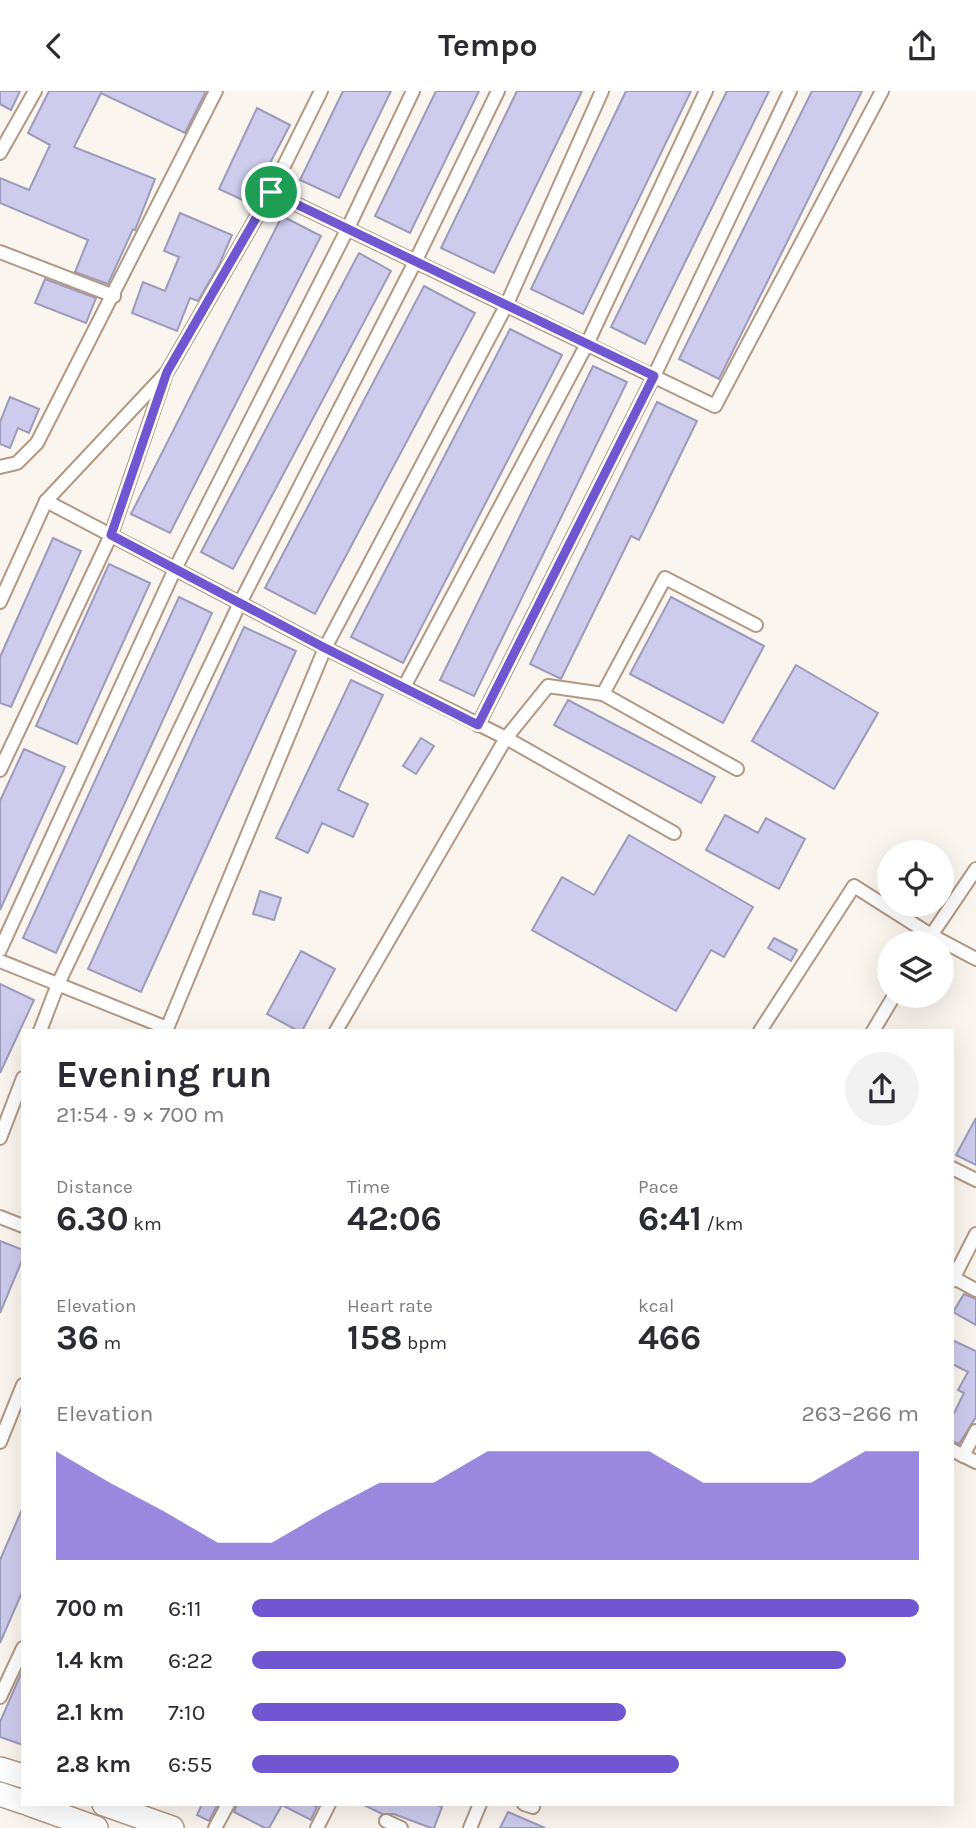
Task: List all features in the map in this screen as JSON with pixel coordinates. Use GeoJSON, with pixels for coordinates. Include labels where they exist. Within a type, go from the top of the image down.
{"type":"FeatureCollection","features":[{"type":"Feature","properties":{"kind":"highway"},"geometry":{"type":"LineString","coordinates":[[0,1769],[21,1775]]}},
{"type":"Feature","properties":{"kind":"highway"},"geometry":{"type":"LineString","coordinates":[[0,1794],[21,1801]]}},
{"type":"Feature","properties":{"kind":"highway"},"geometry":{"type":"LineString","coordinates":[[32,1806],[54,1821],[96,1828]]}},
{"type":"Feature","properties":{"kind":"highway"},"geometry":{"type":"LineString","coordinates":[[109,1806],[172,1828]]}},
{"type":"Feature","properties":{"kind":"street"},"geometry":{"type":"LineString","coordinates":[[0,153],[35,91]]}},
{"type":"Feature","properties":{"kind":"street"},"geometry":{"type":"LineString","coordinates":[[0,467],[17,463],[37,443],[216,91]]}},
{"type":"Feature","properties":{"kind":"street"},"geometry":{"type":"LineString","coordinates":[[0,770],[111,535],[167,372],[271,192],[321,91]]}},
{"type":"Feature","properties":{"kind":"street"},"geometry":{"type":"LineString","coordinates":[[0,950],[175,569],[347,230],[413,91]]}},
{"type":"Feature","properties":{"kind":"street"},"geometry":{"type":"LineString","coordinates":[[41,1029],[58,984],[240,603],[415,262],[498,91]]}},
{"type":"Feature","properties":{"kind":"street"},"geometry":{"type":"LineString","coordinates":[[166,1029],[325,648],[506,306],[603,91]]}},
{"type":"Feature","properties":{"kind":"street"},"geometry":{"type":"LineString","coordinates":[[404,687],[587,344],[706,91]]}},
{"type":"Feature","properties":{"kind":"street"},"geometry":{"type":"LineString","coordinates":[[478,725],[654,376],[790,91]]}},
{"type":"Feature","properties":{"kind":"street"},"geometry":{"type":"LineString","coordinates":[[271,192],[715,406],[881,91]]}},
{"type":"Feature","properties":{"kind":"street"},"geometry":{"type":"LineString","coordinates":[[0,252],[114,296]]}},
{"type":"Feature","properties":{"kind":"street"},"geometry":{"type":"LineString","coordinates":[[0,602],[46,501],[167,372]]}},
{"type":"Feature","properties":{"kind":"street"},"geometry":{"type":"LineString","coordinates":[[46,501],[325,648],[506,739],[674,833]]}},
{"type":"Feature","properties":{"kind":"street"},"geometry":{"type":"LineString","coordinates":[[603,694],[665,577],[756,625]]}},
{"type":"Feature","properties":{"kind":"street"},"geometry":{"type":"LineString","coordinates":[[337,1029],[506,739],[548,686],[603,694],[737,769]]}},
{"type":"Feature","properties":{"kind":"street"},"geometry":{"type":"LineString","coordinates":[[934,931],[976,869]]}},
{"type":"Feature","properties":{"kind":"street"},"geometry":{"type":"LineString","coordinates":[[761,1029],[854,886],[918,931]]}},
{"type":"Feature","properties":{"kind":"street"},"geometry":{"type":"LineString","coordinates":[[954,950],[976,959]]}},
{"type":"Feature","properties":{"kind":"street"},"geometry":{"type":"LineString","coordinates":[[0,961],[164,1029]]}},
{"type":"Feature","properties":{"kind":"street"},"geometry":{"type":"LineString","coordinates":[[874,1029],[887,1008]]}},
{"type":"Feature","properties":{"kind":"street"},"geometry":{"type":"LineString","coordinates":[[0,1138],[21,1083]]}},
{"type":"Feature","properties":{"kind":"street"},"geometry":{"type":"LineString","coordinates":[[954,1169],[976,1180]]}},
{"type":"Feature","properties":{"kind":"street"},"geometry":{"type":"LineString","coordinates":[[0,1217],[21,1225]]}},
{"type":"Feature","properties":{"kind":"street"},"geometry":{"type":"LineString","coordinates":[[954,1276],[976,1234]]}},
{"type":"Feature","properties":{"kind":"street"},"geometry":{"type":"LineString","coordinates":[[954,1279],[976,1290]]}},
{"type":"Feature","properties":{"kind":"street"},"geometry":{"type":"LineString","coordinates":[[0,1442],[21,1390]]}},
{"type":"Feature","properties":{"kind":"street"},"geometry":{"type":"LineString","coordinates":[[976,1431],[957,1453],[976,1462]]}},
{"type":"Feature","properties":{"kind":"street"},"geometry":{"type":"LineString","coordinates":[[0,1697],[21,1652]]}},
{"type":"Feature","properties":{"kind":"street"},"geometry":{"type":"LineString","coordinates":[[215,1828],[227,1806]]}},
{"type":"Feature","properties":{"kind":"street"},"geometry":{"type":"LineString","coordinates":[[317,1828],[329,1806]]}},
{"type":"Feature","properties":{"kind":"street"},"geometry":{"type":"LineString","coordinates":[[470,1828],[479,1806]]}},
{"type":"Feature","properties":{"kind":"street"},"geometry":{"type":"LineString","coordinates":[[386,1821],[401,1828]]}},
{"type":"Feature","properties":{"kind":"building"},"geometry":{"type":"Polygon","coordinates":[[[0,91],[20,91],[11,110],[0,104],[0,91]]]}},
{"type":"Feature","properties":{"kind":"building"},"geometry":{"type":"Polygon","coordinates":[[[49,91],[206,91],[185,133],[101,93],[74,147],[155,179],[135,230],[133,229],[108,284],[75,272],[88,240],[0,203],[0,178],[29,190],[50,145],[28,133],[49,91]]]}},
{"type":"Feature","properties":{"kind":"building"},"geometry":{"type":"Polygon","coordinates":[[[343,91],[391,91],[339,198],[300,180],[343,91]]]}},
{"type":"Feature","properties":{"kind":"building"},"geometry":{"type":"Polygon","coordinates":[[[436,91],[479,91],[410,233],[375,216],[436,91]]]}},
{"type":"Feature","properties":{"kind":"building"},"geometry":{"type":"Polygon","coordinates":[[[517,91],[582,91],[494,273],[441,248],[517,91]]]}},
{"type":"Feature","properties":{"kind":"building"},"geometry":{"type":"Polygon","coordinates":[[[626,91],[691,91],[583,314],[531,289],[626,91]]]}},
{"type":"Feature","properties":{"kind":"building"},"geometry":{"type":"Polygon","coordinates":[[[727,91],[769,91],[645,344],[611,327],[727,91]]]}},
{"type":"Feature","properties":{"kind":"building"},"geometry":{"type":"Polygon","coordinates":[[[812,91],[862,91],[719,379],[679,359],[812,91]]]}},
{"type":"Feature","properties":{"kind":"building"},"geometry":{"type":"Polygon","coordinates":[[[257,108],[290,125],[249,203],[219,189],[257,108]]]}},
{"type":"Feature","properties":{"kind":"building"},"geometry":{"type":"Polygon","coordinates":[[[180,213],[232,235],[219,265],[198,301],[190,298],[177,331],[132,313],[143,282],[165,291],[179,257],[164,251],[180,213]]]}},
{"type":"Feature","properties":{"kind":"building"},"geometry":{"type":"Polygon","coordinates":[[[282,216],[321,236],[170,533],[131,514],[282,216]]]}},
{"type":"Feature","properties":{"kind":"building"},"geometry":{"type":"Polygon","coordinates":[[[359,253],[391,271],[233,569],[201,552],[359,253]]]}},
{"type":"Feature","properties":{"kind":"building"},"geometry":{"type":"Polygon","coordinates":[[[45,279],[96,298],[86,323],[35,303],[45,279]]]}},
{"type":"Feature","properties":{"kind":"building"},"geometry":{"type":"Polygon","coordinates":[[[424,286],[475,313],[315,614],[265,588],[424,286]]]}},
{"type":"Feature","properties":{"kind":"building"},"geometry":{"type":"Polygon","coordinates":[[[510,329],[562,355],[403,663],[351,637],[510,329]]]}},
{"type":"Feature","properties":{"kind":"building"},"geometry":{"type":"Polygon","coordinates":[[[593,366],[627,382],[474,696],[440,680],[593,366]]]}},
{"type":"Feature","properties":{"kind":"building"},"geometry":{"type":"Polygon","coordinates":[[[10,397],[39,409],[29,433],[18,428],[10,448],[0,444],[0,422],[10,397]]]}},
{"type":"Feature","properties":{"kind":"building"},"geometry":{"type":"Polygon","coordinates":[[[657,402],[697,421],[639,540],[631,536],[561,679],[530,664],[657,402]]]}},
{"type":"Feature","properties":{"kind":"building"},"geometry":{"type":"Polygon","coordinates":[[[53,538],[81,551],[11,707],[0,703],[0,657],[53,538]]]}},
{"type":"Feature","properties":{"kind":"building"},"geometry":{"type":"Polygon","coordinates":[[[109,564],[150,583],[77,744],[36,726],[109,564]]]}},
{"type":"Feature","properties":{"kind":"building"},"geometry":{"type":"Polygon","coordinates":[[[179,597],[212,613],[56,953],[23,938],[179,597]]]}},
{"type":"Feature","properties":{"kind":"building"},"geometry":{"type":"Polygon","coordinates":[[[671,597],[764,646],[723,723],[630,674],[671,597]]]}},
{"type":"Feature","properties":{"kind":"building"},"geometry":{"type":"Polygon","coordinates":[[[244,627],[296,651],[141,992],[88,969],[244,627]]]}},
{"type":"Feature","properties":{"kind":"building"},"geometry":{"type":"Polygon","coordinates":[[[796,665],[878,713],[834,789],[752,741],[796,665]]]}},
{"type":"Feature","properties":{"kind":"building"},"geometry":{"type":"Polygon","coordinates":[[[351,680],[383,695],[338,790],[368,804],[353,837],[322,823],[308,853],[276,838],[351,680]]]}},
{"type":"Feature","properties":{"kind":"building"},"geometry":{"type":"Polygon","coordinates":[[[568,700],[715,777],[701,803],[554,725],[568,700]]]}},
{"type":"Feature","properties":{"kind":"building"},"geometry":{"type":"Polygon","coordinates":[[[421,738],[434,746],[416,774],[403,766],[421,738]]]}},
{"type":"Feature","properties":{"kind":"building"},"geometry":{"type":"Polygon","coordinates":[[[24,749],[65,767],[0,910],[0,801],[24,749]]]}},
{"type":"Feature","properties":{"kind":"building"},"geometry":{"type":"Polygon","coordinates":[[[725,815],[758,833],[766,818],[805,839],[779,889],[706,850],[725,815]]]}},
{"type":"Feature","properties":{"kind":"building"},"geometry":{"type":"Polygon","coordinates":[[[629,835],[753,907],[724,957],[711,950],[676,1011],[532,930],[562,877],[594,895],[629,835]]]}},
{"type":"Feature","properties":{"kind":"building"},"geometry":{"type":"Polygon","coordinates":[[[260,891],[281,898],[274,920],[253,914],[260,891]]]}},
{"type":"Feature","properties":{"kind":"building"},"geometry":{"type":"Polygon","coordinates":[[[774,938],[797,950],[791,961],[768,948],[774,938]]]}},
{"type":"Feature","properties":{"kind":"building"},"geometry":{"type":"Polygon","coordinates":[[[301,951],[335,969],[303,1029],[294,1029],[267,1014],[301,951]]]}},
{"type":"Feature","properties":{"kind":"building"},"geometry":{"type":"Polygon","coordinates":[[[0,984],[34,1000],[0,1073],[0,984]]]}},
{"type":"Feature","properties":{"kind":"building"},"geometry":{"type":"Polygon","coordinates":[[[976,1118],[976,1165],[956,1155],[976,1118]]]}},
{"type":"Feature","properties":{"kind":"building"},"geometry":{"type":"Polygon","coordinates":[[[0,1241],[21,1249],[21,1263],[0,1313],[0,1241]]]}},
{"type":"Feature","properties":{"kind":"building"},"geometry":{"type":"Polygon","coordinates":[[[964,1294],[976,1299],[976,1325],[954,1313],[964,1294]]]}},
{"type":"Feature","properties":{"kind":"building"},"geometry":{"type":"Polygon","coordinates":[[[954,1341],[976,1351],[976,1417],[959,1444],[954,1442],[954,1413],[964,1393],[958,1390],[968,1372],[954,1365],[954,1341]]]}},
{"type":"Feature","properties":{"kind":"building"},"geometry":{"type":"Polygon","coordinates":[[[21,1512],[21,1595],[0,1643],[0,1560],[21,1512]]]}},
{"type":"Feature","properties":{"kind":"building"},"geometry":{"type":"Polygon","coordinates":[[[21,1674],[21,1744],[0,1737],[0,1722],[21,1674]]]}},
{"type":"Feature","properties":{"kind":"building"},"geometry":{"type":"Polygon","coordinates":[[[201,1806],[217,1806],[209,1821],[197,1815],[201,1806]]]}},
{"type":"Feature","properties":{"kind":"building"},"geometry":{"type":"Polygon","coordinates":[[[236,1806],[281,1806],[269,1828],[234,1812],[236,1806]]]}},
{"type":"Feature","properties":{"kind":"building"},"geometry":{"type":"Polygon","coordinates":[[[284,1806],[317,1807],[311,1820],[284,1806]]]}},
{"type":"Feature","properties":{"kind":"building"},"geometry":{"type":"Polygon","coordinates":[[[366,1806],[442,1807],[434,1828],[394,1814],[382,1814],[366,1806]]]}},
{"type":"Feature","properties":{"kind":"building"},"geometry":{"type":"Polygon","coordinates":[[[508,1812],[545,1828],[500,1828],[508,1812]]]}},
{"type":"Feature","properties":{"kind":"route"},"geometry":{"type":"LineString","coordinates":[[271,192],[654,376],[478,725],[111,535],[167,372],[271,192]]}}]}
